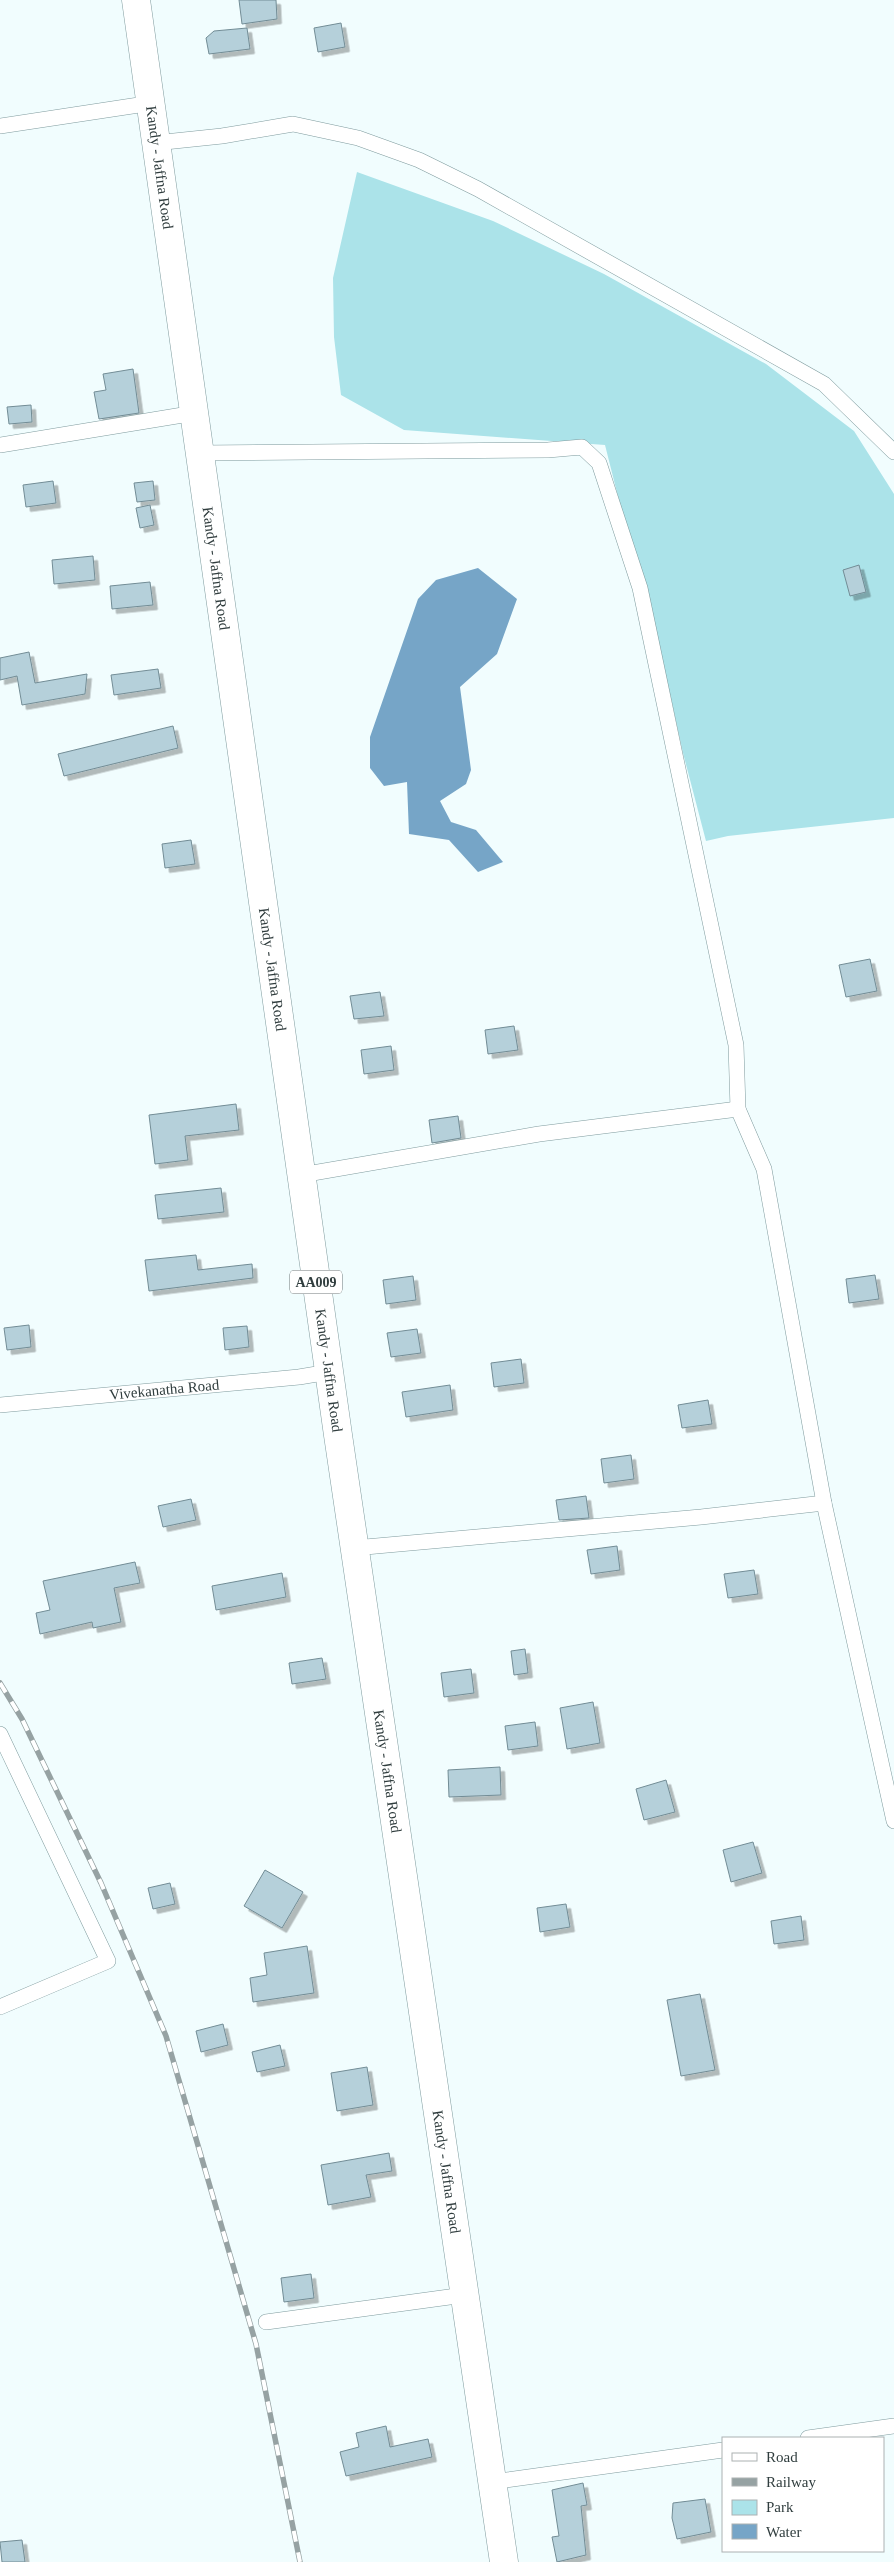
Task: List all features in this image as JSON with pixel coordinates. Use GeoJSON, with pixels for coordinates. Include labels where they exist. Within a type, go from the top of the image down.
{"type":"FeatureCollection","features":[{"type":"Feature","properties":{"kind":"highway","name":"Kandy - Jaffna Road"},"geometry":{"type":"LineString","coordinates":[[136,0],[354,1548],[504,2562]]}},
{"type":"Feature","properties":{"kind":"street"},"geometry":{"type":"LineString","coordinates":[[0,126],[152,103]]}},
{"type":"Feature","properties":{"kind":"street"},"geometry":{"type":"LineString","coordinates":[[155,143],[222,136],[293,124],[358,138],[419,160],[478,189],[824,384],[894,452]]}},
{"type":"Feature","properties":{"kind":"street"},"geometry":{"type":"LineString","coordinates":[[0,445],[195,413]]}},
{"type":"Feature","properties":{"kind":"street"},"geometry":{"type":"LineString","coordinates":[[200,453],[548,450],[582,447],[599,463],[640,588],[736,1045],[738,1109],[764,1169],[824,1503],[894,1821]]}},
{"type":"Feature","properties":{"kind":"street"},"geometry":{"type":"LineString","coordinates":[[301,1175],[539,1134],[738,1109]]}},
{"type":"Feature","properties":{"kind":"street","name":"Vivekanatha Road"},"geometry":{"type":"LineString","coordinates":[[0,1405],[289,1378],[329,1372]]}},
{"type":"Feature","properties":{"kind":"street"},"geometry":{"type":"LineString","coordinates":[[354,1548],[701,1517],[824,1503]]}},
{"type":"Feature","properties":{"kind":"street"},"geometry":{"type":"LineString","coordinates":[[0,1734],[108,1961],[0,2007]]}},
{"type":"Feature","properties":{"kind":"street"},"geometry":{"type":"LineString","coordinates":[[266,2322],[464,2295]]}},
{"type":"Feature","properties":{"kind":"street"},"geometry":{"type":"LineString","coordinates":[[815,2437],[894,2426]]}},
{"type":"Feature","properties":{"kind":"street"},"geometry":{"type":"LineString","coordinates":[[492,2482],[722,2450]]}},
{"type":"Feature","properties":{"kind":"green space"},"geometry":{"type":"Polygon","coordinates":[[[357,172],[493,221],[604,274],[766,364],[854,431],[894,494],[894,818],[728,836],[706,841],[683,753],[656,631],[632,552],[605,445],[404,430],[341,395],[334,337],[333,278],[357,172]]]}},
{"type":"Feature","properties":{"kind":"water"},"geometry":{"type":"Polygon","coordinates":[[[478,568],[517,599],[497,654],[460,687],[471,770],[466,784],[440,801],[451,822],[476,830],[503,862],[478,872],[449,840],[409,834],[407,782],[384,786],[370,768],[370,737],[418,599],[436,580],[478,568]]]}},
{"type":"Feature","properties":{"kind":"building"},"geometry":{"type":"Polygon","coordinates":[[[239,0],[276,0],[277,19],[242,24],[239,0]]]}},
{"type":"Feature","properties":{"kind":"building"},"geometry":{"type":"Polygon","coordinates":[[[341,23],[345,47],[318,52],[314,28],[341,23]]]}},
{"type":"Feature","properties":{"kind":"building"},"geometry":{"type":"Polygon","coordinates":[[[247,28],[250,49],[209,54],[206,38],[214,31],[247,28]]]}},
{"type":"Feature","properties":{"kind":"building"},"geometry":{"type":"Polygon","coordinates":[[[133,369],[139,413],[99,419],[94,392],[106,390],[103,374],[133,369]]]}},
{"type":"Feature","properties":{"kind":"building"},"geometry":{"type":"Polygon","coordinates":[[[31,405],[32,422],[9,424],[7,407],[31,405]]]}},
{"type":"Feature","properties":{"kind":"building"},"geometry":{"type":"Polygon","coordinates":[[[53,481],[56,503],[26,507],[23,485],[53,481]]]}},
{"type":"Feature","properties":{"kind":"building"},"geometry":{"type":"Polygon","coordinates":[[[153,481],[155,500],[137,502],[134,483],[153,481]]]}},
{"type":"Feature","properties":{"kind":"building"},"geometry":{"type":"Polygon","coordinates":[[[150,505],[154,525],[140,528],[136,508],[150,505]]]}},
{"type":"Feature","properties":{"kind":"building"},"geometry":{"type":"Polygon","coordinates":[[[93,556],[95,580],[54,584],[52,560],[93,556]]]}},
{"type":"Feature","properties":{"kind":"building"},"geometry":{"type":"Polygon","coordinates":[[[859,565],[866,592],[850,596],[843,570],[859,565]]]}},
{"type":"Feature","properties":{"kind":"building"},"geometry":{"type":"Polygon","coordinates":[[[150,582],[153,605],[112,609],[110,586],[150,582]]]}},
{"type":"Feature","properties":{"kind":"building"},"geometry":{"type":"Polygon","coordinates":[[[29,652],[35,683],[87,674],[85,694],[22,705],[17,676],[0,680],[0,658],[29,652]]]}},
{"type":"Feature","properties":{"kind":"building"},"geometry":{"type":"Polygon","coordinates":[[[158,669],[161,688],[114,695],[111,675],[158,669]]]}},
{"type":"Feature","properties":{"kind":"building"},"geometry":{"type":"Polygon","coordinates":[[[173,726],[178,748],[64,776],[58,754],[173,726]]]}},
{"type":"Feature","properties":{"kind":"building"},"geometry":{"type":"Polygon","coordinates":[[[191,840],[195,864],[165,868],[162,844],[191,840]]]}},
{"type":"Feature","properties":{"kind":"building"},"geometry":{"type":"Polygon","coordinates":[[[870,959],[877,991],[846,997],[839,965],[870,959]]]}},
{"type":"Feature","properties":{"kind":"building"},"geometry":{"type":"Polygon","coordinates":[[[380,992],[384,1016],[354,1019],[350,996],[380,992]]]}},
{"type":"Feature","properties":{"kind":"building"},"geometry":{"type":"Polygon","coordinates":[[[514,1026],[518,1050],[488,1054],[485,1030],[514,1026]]]}},
{"type":"Feature","properties":{"kind":"building"},"geometry":{"type":"Polygon","coordinates":[[[391,1046],[394,1070],[364,1074],[361,1050],[391,1046]]]}},
{"type":"Feature","properties":{"kind":"building"},"geometry":{"type":"Polygon","coordinates":[[[236,1104],[239,1130],[185,1136],[188,1160],[155,1164],[149,1115],[236,1104]]]}},
{"type":"Feature","properties":{"kind":"building"},"geometry":{"type":"Polygon","coordinates":[[[458,1116],[461,1138],[432,1143],[429,1120],[458,1116]]]}},
{"type":"Feature","properties":{"kind":"building"},"geometry":{"type":"Polygon","coordinates":[[[221,1188],[224,1212],[158,1219],[155,1195],[221,1188]]]}},
{"type":"Feature","properties":{"kind":"building"},"geometry":{"type":"Polygon","coordinates":[[[196,1255],[198,1270],[252,1264],[253,1278],[149,1291],[145,1260],[196,1255]]]}},
{"type":"Feature","properties":{"kind":"building"},"geometry":{"type":"Polygon","coordinates":[[[875,1275],[879,1299],[849,1303],[846,1279],[875,1275]]]}},
{"type":"Feature","properties":{"kind":"building"},"geometry":{"type":"Polygon","coordinates":[[[413,1276],[416,1300],[386,1304],[383,1280],[413,1276]]]}},
{"type":"Feature","properties":{"kind":"building"},"geometry":{"type":"Polygon","coordinates":[[[29,1325],[31,1347],[7,1350],[4,1328],[29,1325]]]}},
{"type":"Feature","properties":{"kind":"building"},"geometry":{"type":"Polygon","coordinates":[[[247,1326],[249,1347],[225,1350],[223,1328],[247,1326]]]}},
{"type":"Feature","properties":{"kind":"building"},"geometry":{"type":"Polygon","coordinates":[[[417,1329],[421,1353],[391,1357],[387,1333],[417,1329]]]}},
{"type":"Feature","properties":{"kind":"building"},"geometry":{"type":"Polygon","coordinates":[[[521,1359],[524,1383],[494,1387],[491,1363],[521,1359]]]}},
{"type":"Feature","properties":{"kind":"building"},"geometry":{"type":"Polygon","coordinates":[[[450,1385],[453,1410],[406,1417],[402,1392],[450,1385]]]}},
{"type":"Feature","properties":{"kind":"building"},"geometry":{"type":"Polygon","coordinates":[[[708,1400],[712,1424],[682,1428],[678,1405],[708,1400]]]}},
{"type":"Feature","properties":{"kind":"building"},"geometry":{"type":"Polygon","coordinates":[[[631,1455],[634,1479],[604,1483],[601,1459],[631,1455]]]}},
{"type":"Feature","properties":{"kind":"building"},"geometry":{"type":"Polygon","coordinates":[[[586,1496],[589,1518],[559,1520],[556,1500],[586,1496]]]}},
{"type":"Feature","properties":{"kind":"building"},"geometry":{"type":"Polygon","coordinates":[[[191,1499],[196,1520],[163,1527],[158,1506],[191,1499]]]}},
{"type":"Feature","properties":{"kind":"building"},"geometry":{"type":"Polygon","coordinates":[[[617,1546],[620,1570],[591,1574],[587,1550],[617,1546]]]}},
{"type":"Feature","properties":{"kind":"building"},"geometry":{"type":"Polygon","coordinates":[[[135,1562],[140,1583],[114,1588],[121,1622],[93,1628],[92,1622],[40,1634],[36,1613],[50,1610],[43,1581],[135,1562]]]}},
{"type":"Feature","properties":{"kind":"building"},"geometry":{"type":"Polygon","coordinates":[[[754,1570],[758,1594],[728,1598],[724,1574],[754,1570]]]}},
{"type":"Feature","properties":{"kind":"building"},"geometry":{"type":"Polygon","coordinates":[[[282,1573],[286,1597],[216,1610],[212,1586],[282,1573]]]}},
{"type":"Feature","properties":{"kind":"building"},"geometry":{"type":"Polygon","coordinates":[[[525,1649],[528,1673],[514,1675],[511,1651],[525,1649]]]}},
{"type":"Feature","properties":{"kind":"building"},"geometry":{"type":"Polygon","coordinates":[[[322,1658],[326,1679],[292,1684],[289,1663],[322,1658]]]}},
{"type":"Feature","properties":{"kind":"building"},"geometry":{"type":"Polygon","coordinates":[[[471,1669],[474,1693],[444,1697],[441,1673],[471,1669]]]}},
{"type":"Feature","properties":{"kind":"building"},"geometry":{"type":"Polygon","coordinates":[[[593,1702],[600,1743],[567,1749],[560,1708],[593,1702]]]}},
{"type":"Feature","properties":{"kind":"building"},"geometry":{"type":"Polygon","coordinates":[[[535,1722],[538,1746],[508,1750],[505,1726],[535,1722]]]}},
{"type":"Feature","properties":{"kind":"building"},"geometry":{"type":"Polygon","coordinates":[[[500,1767],[501,1795],[449,1797],[448,1770],[500,1767]]]}},
{"type":"Feature","properties":{"kind":"building"},"geometry":{"type":"Polygon","coordinates":[[[666,1780],[675,1812],[644,1820],[636,1789],[666,1780]]]}},
{"type":"Feature","properties":{"kind":"building"},"geometry":{"type":"Polygon","coordinates":[[[753,1842],[762,1873],[731,1882],[723,1850],[753,1842]]]}},
{"type":"Feature","properties":{"kind":"building"},"geometry":{"type":"Polygon","coordinates":[[[265,1870],[303,1892],[282,1928],[244,1906],[265,1870]]]}},
{"type":"Feature","properties":{"kind":"building"},"geometry":{"type":"Polygon","coordinates":[[[170,1883],[175,1904],[153,1909],[148,1888],[170,1883]]]}},
{"type":"Feature","properties":{"kind":"building"},"geometry":{"type":"Polygon","coordinates":[[[566,1904],[570,1927],[540,1932],[537,1908],[566,1904]]]}},
{"type":"Feature","properties":{"kind":"building"},"geometry":{"type":"Polygon","coordinates":[[[801,1916],[804,1940],[774,1944],[771,1921],[801,1916]]]}},
{"type":"Feature","properties":{"kind":"building"},"geometry":{"type":"Polygon","coordinates":[[[307,1946],[314,1993],[253,2002],[250,1978],[267,1975],[264,1953],[307,1946]]]}},
{"type":"Feature","properties":{"kind":"building"},"geometry":{"type":"Polygon","coordinates":[[[700,1994],[715,2070],[681,2076],[667,2000],[700,1994]]]}},
{"type":"Feature","properties":{"kind":"building"},"geometry":{"type":"Polygon","coordinates":[[[223,2024],[228,2045],[201,2052],[196,2031],[223,2024]]]}},
{"type":"Feature","properties":{"kind":"building"},"geometry":{"type":"Polygon","coordinates":[[[280,2045],[285,2066],[257,2072],[252,2052],[280,2045]]]}},
{"type":"Feature","properties":{"kind":"building"},"geometry":{"type":"Polygon","coordinates":[[[367,2067],[373,2105],[337,2111],[331,2073],[367,2067]]]}},
{"type":"Feature","properties":{"kind":"building"},"geometry":{"type":"Polygon","coordinates":[[[389,2153],[392,2171],[366,2175],[371,2197],[328,2205],[321,2165],[389,2153]]]}},
{"type":"Feature","properties":{"kind":"building"},"geometry":{"type":"Polygon","coordinates":[[[311,2274],[314,2298],[284,2302],[281,2278],[311,2274]]]}},
{"type":"Feature","properties":{"kind":"building"},"geometry":{"type":"Polygon","coordinates":[[[386,2426],[390,2447],[428,2439],[432,2457],[346,2476],[340,2452],[359,2447],[356,2433],[386,2426]]]}},
{"type":"Feature","properties":{"kind":"building"},"geometry":{"type":"Polygon","coordinates":[[[583,2483],[587,2505],[581,2506],[586,2555],[557,2562],[552,2537],[559,2536],[552,2490],[583,2483]]]}},
{"type":"Feature","properties":{"kind":"building"},"geometry":{"type":"Polygon","coordinates":[[[705,2499],[711,2532],[677,2539],[672,2518],[673,2503],[705,2499]]]}},
{"type":"Feature","properties":{"kind":"building"},"geometry":{"type":"Polygon","coordinates":[[[22,2540],[25,2562],[2,2562],[0,2542],[22,2540]]]}},
{"type":"Feature","properties":{"kind":"railway"},"geometry":{"type":"LineString","coordinates":[[0,1683],[22,1719],[101,1883],[166,2036],[256,2344],[300,2562]]}}]}
